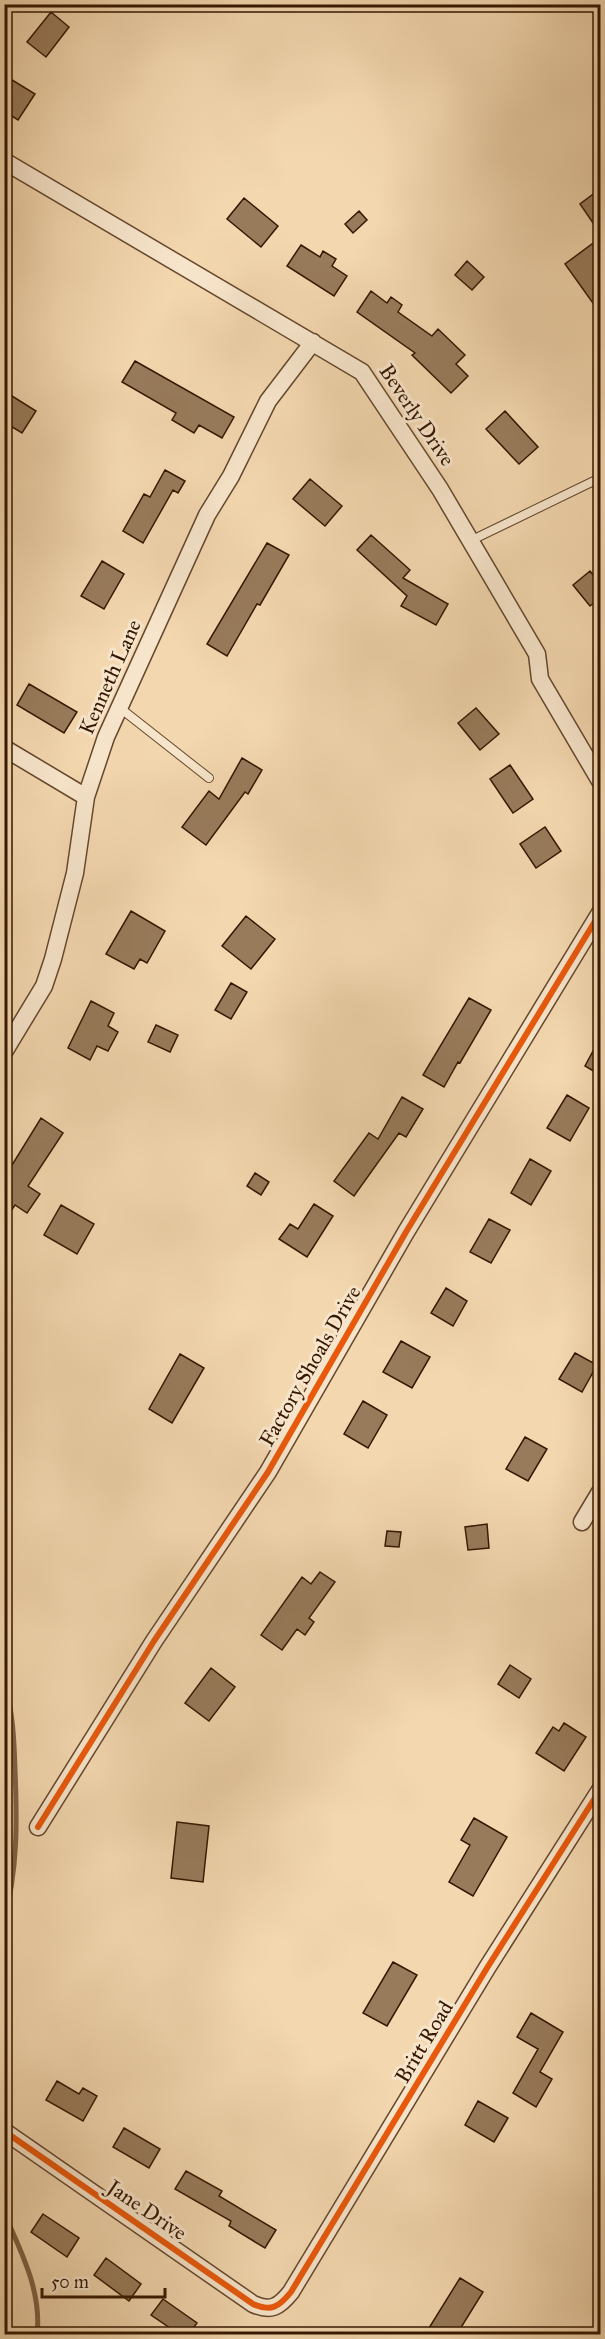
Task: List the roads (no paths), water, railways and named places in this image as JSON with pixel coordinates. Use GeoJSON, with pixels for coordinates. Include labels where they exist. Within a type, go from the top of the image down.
{"type":"FeatureCollection","features":[{"type":"Feature","properties":{"kind":"street","name":"Beverly Drive"},"geometry":{"type":"LineString","coordinates":[[4,161],[362,372],[440,489],[537,654],[540,679],[600,781]]}},
{"type":"Feature","properties":{"kind":"street","name":"Kenneth Lane"},"geometry":{"type":"LineString","coordinates":[[4,1052],[44,986],[53,959],[75,873],[86,797],[106,737],[207,515],[231,476],[268,401],[313,342]]}},
{"type":"Feature","properties":{"kind":"street"},"geometry":{"type":"LineString","coordinates":[[4,748],[86,797]]}},
{"type":"Feature","properties":{"kind":"street","name":"Factory Shoals Drive"},"geometry":{"type":"LineString","coordinates":[[38,1827],[154,1641],[268,1472],[406,1232],[600,913]]}},
{"type":"Feature","properties":{"kind":"street"},"geometry":{"type":"LineString","coordinates":[[582,1522],[600,1492]]}},
{"type":"Feature","properties":{"kind":"street","name":"Britt Road"},"geometry":{"type":"LineString","coordinates":[[273,2309],[283,2303],[291,2292],[487,1968],[600,1790]]}},
{"type":"Feature","properties":{"kind":"street","name":"Jane Drive"},"geometry":{"type":"LineString","coordinates":[[4,2131],[253,2304],[264,2309],[273,2309]]}},
{"type":"Feature","properties":{"kind":"lane"},"geometry":{"type":"LineString","coordinates":[[470,541],[600,477]]}},
{"type":"Feature","properties":{"kind":"lane"},"geometry":{"type":"LineString","coordinates":[[120,708],[209,778]]}},
{"type":"Feature","properties":{"kind":"waterway"},"geometry":{"type":"LineString","coordinates":[[4,1683],[12,1725],[16,1807],[14,1864],[4,1919]]}},
{"type":"Feature","properties":{"kind":"waterway"},"geometry":{"type":"LineString","coordinates":[[4,2213],[29,2272],[38,2318],[37,2334]]}}]}
